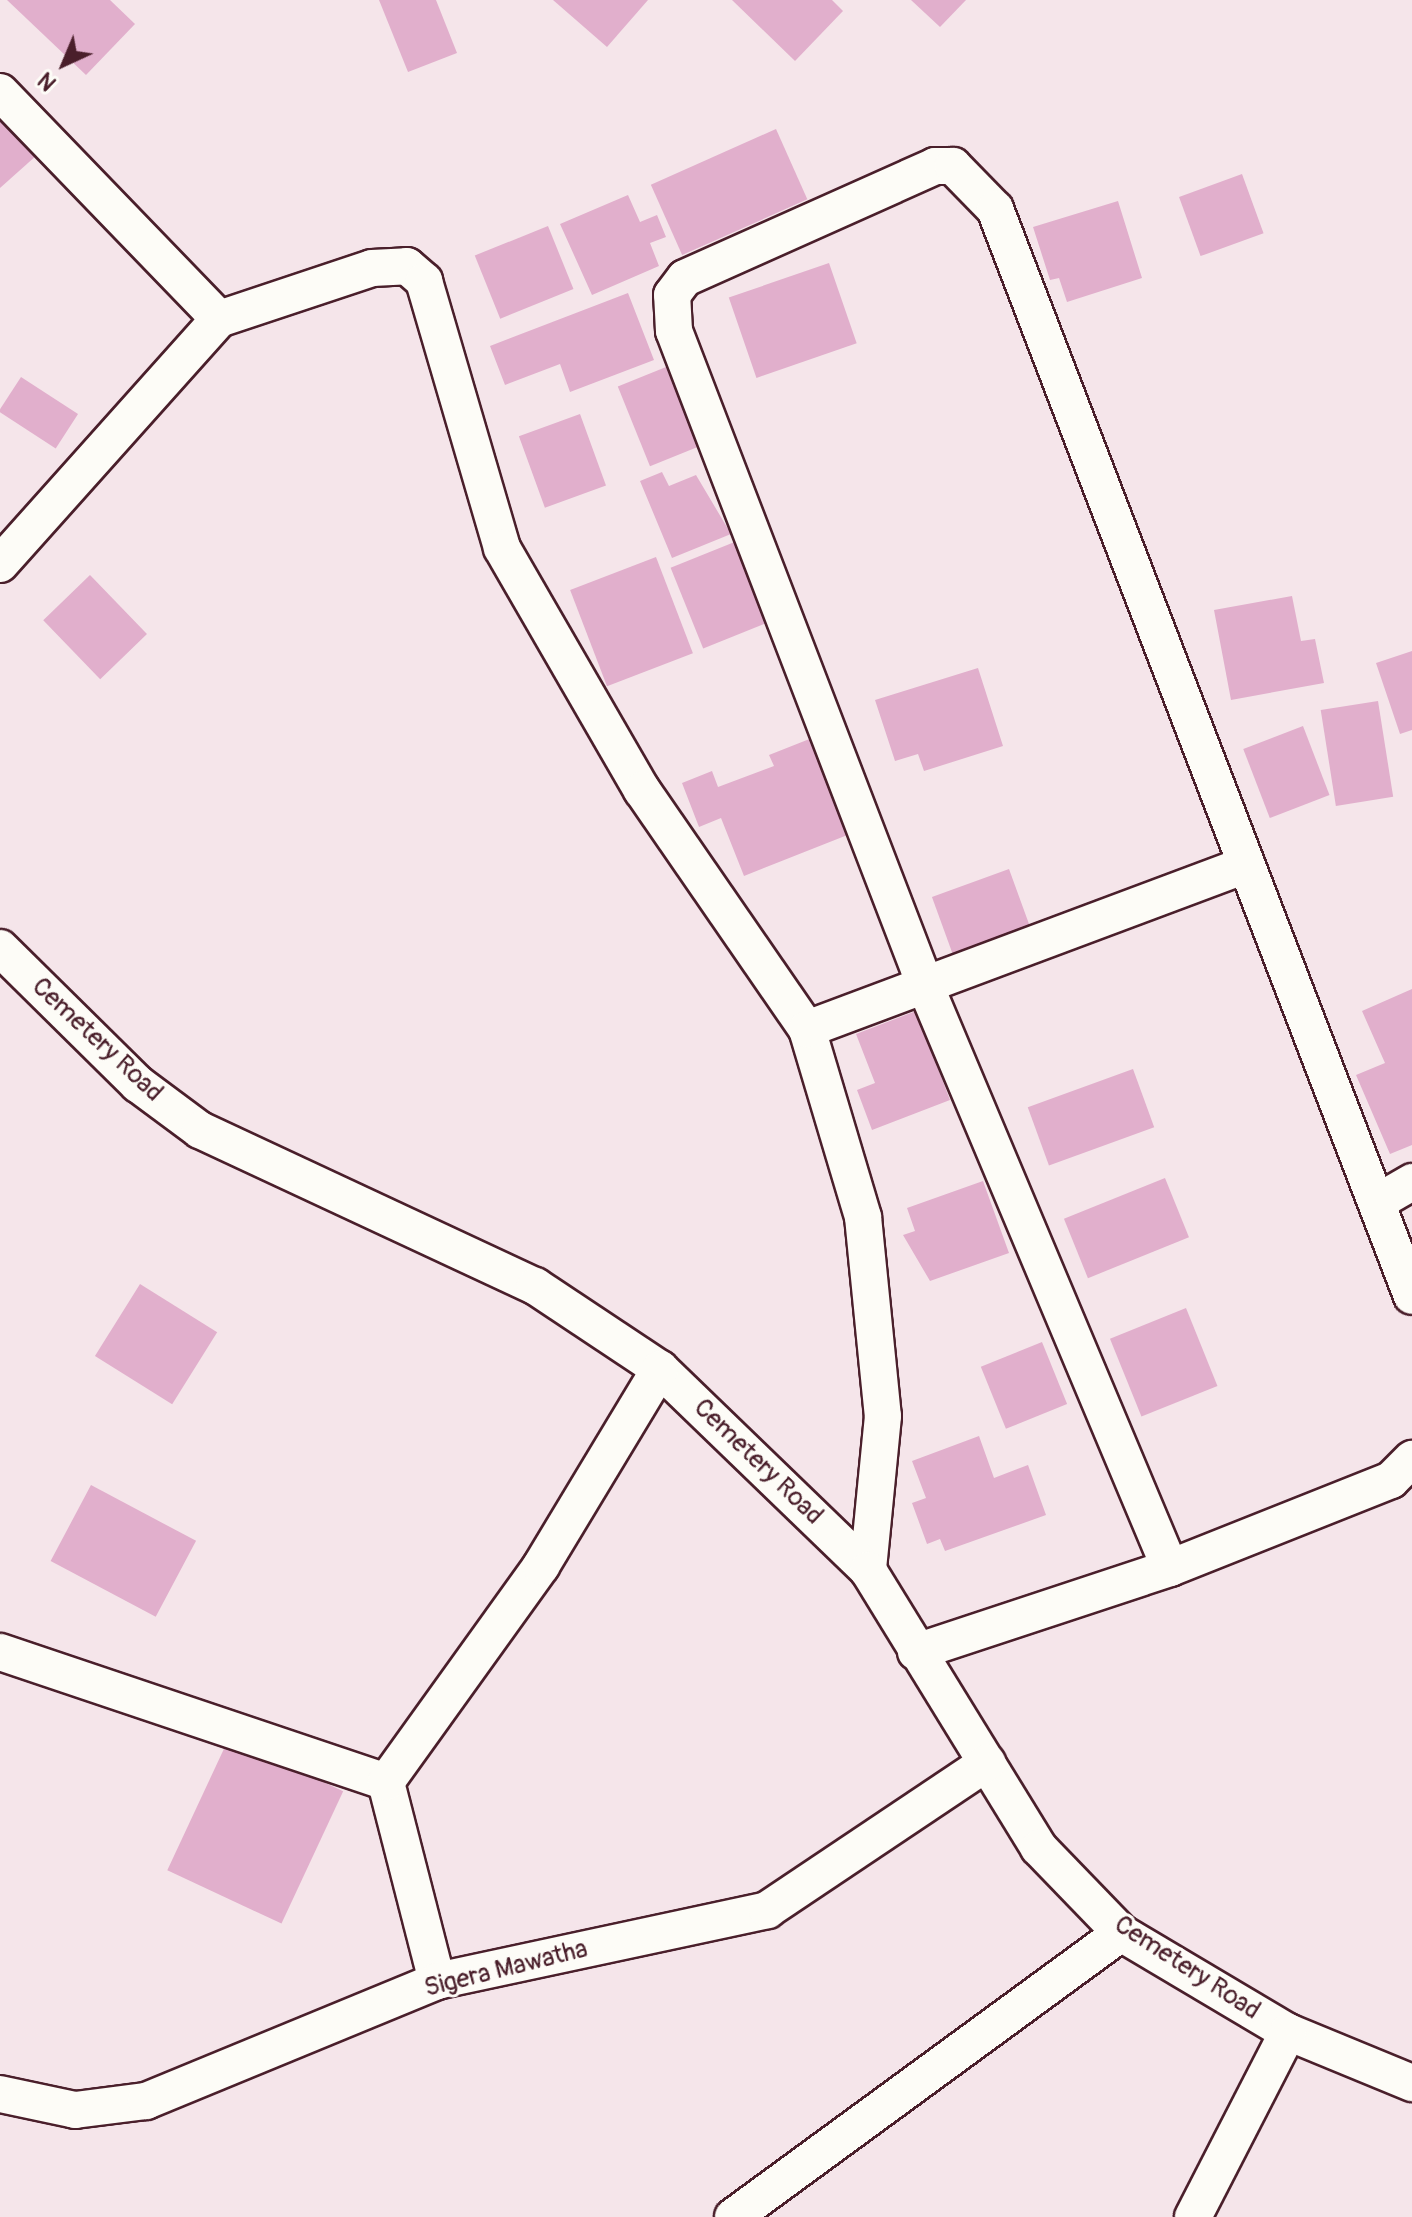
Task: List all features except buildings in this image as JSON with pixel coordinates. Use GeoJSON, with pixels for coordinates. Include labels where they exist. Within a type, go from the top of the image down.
{"type":"FeatureCollection","features":[{"type":"Feature","properties":{"kind":"street"},"geometry":{"type":"LineString","coordinates":[[0,92],[219,319]]}},
{"type":"Feature","properties":{"kind":"street"},"geometry":{"type":"LineString","coordinates":[[1170,1568],[927,990],[674,331],[672,295],[685,278],[935,166],[953,166],[995,209],[1246,865],[1381,1200],[1412,1296]]}},
{"type":"Feature","properties":{"kind":"street"},"geometry":{"type":"LineString","coordinates":[[0,564],[219,319],[372,268],[407,266],[424,281],[502,548],[642,790],[807,1029],[863,1217],[883,1416],[868,1570]]}},
{"type":"Feature","properties":{"kind":"street"},"geometry":{"type":"LineString","coordinates":[[807,1029],[927,990],[1246,865]]}},
{"type":"Feature","properties":{"kind":"street","name":"Cemetery Road"},"geometry":{"type":"LineString","coordinates":[[0,948],[138,1084],[200,1130],[535,1286],[660,1369],[868,1570],[1039,1848],[1121,1933],[1288,2032],[1412,2083]]}},
{"type":"Feature","properties":{"kind":"street"},"geometry":{"type":"LineString","coordinates":[[1381,1200],[1412,1182]]}},
{"type":"Feature","properties":{"kind":"street"},"geometry":{"type":"LineString","coordinates":[[386,1782],[541,1566],[660,1369]]}},
{"type":"Feature","properties":{"kind":"street"},"geometry":{"type":"LineString","coordinates":[[916,1652],[1170,1568],[1391,1480],[1412,1459]]}},
{"type":"Feature","properties":{"kind":"street"},"geometry":{"type":"LineString","coordinates":[[0,1652],[386,1782]]}},
{"type":"Feature","properties":{"kind":"street","name":"Sigera Mawatha"},"geometry":{"type":"LineString","coordinates":[[0,2094],[75,2110],[146,2101],[437,1981],[767,1910],[987,1763]]}},
{"type":"Feature","properties":{"kind":"street"},"geometry":{"type":"LineString","coordinates":[[386,1782],[437,1981]]}},
{"type":"Feature","properties":{"kind":"street"},"geometry":{"type":"LineString","coordinates":[[733,2217],[1121,1933]]}},
{"type":"Feature","properties":{"kind":"street"},"geometry":{"type":"LineString","coordinates":[[1193,2217],[1288,2032]]}}]}
